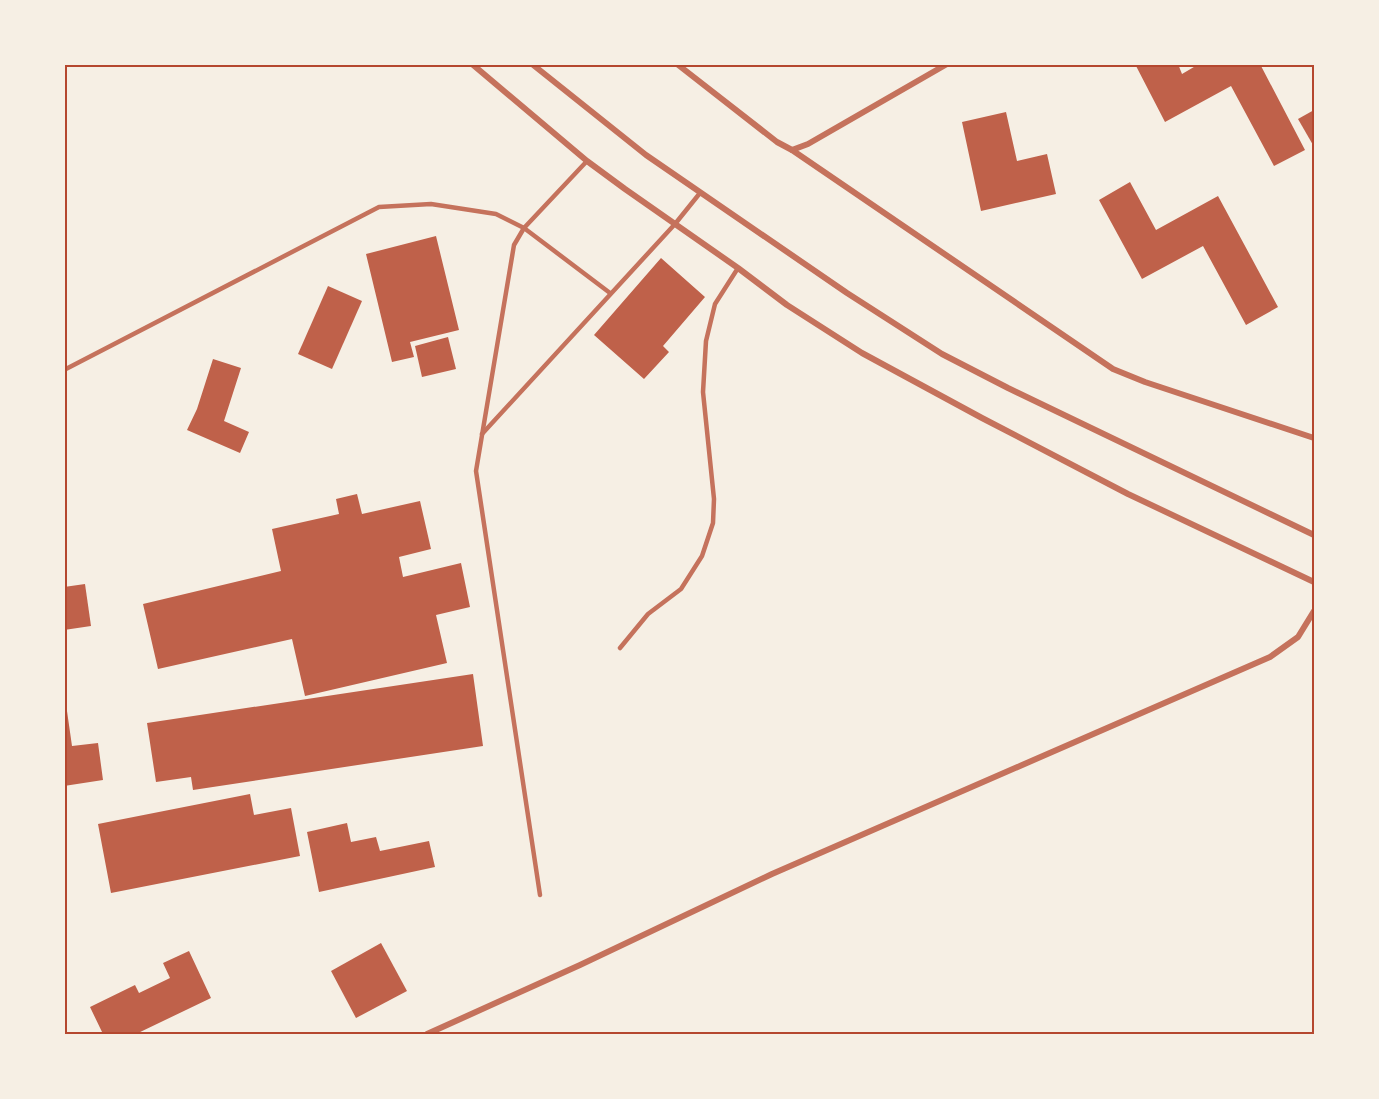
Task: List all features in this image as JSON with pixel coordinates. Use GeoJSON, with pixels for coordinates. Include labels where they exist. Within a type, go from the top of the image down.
{"type":"FeatureCollection","features":[{"type":"Feature","properties":{"kind":"street"},"geometry":{"type":"LineString","coordinates":[[472,64],[587,160],[788,305],[862,353],[1128,494],[1314,582]]}},
{"type":"Feature","properties":{"kind":"street"},"geometry":{"type":"LineString","coordinates":[[532,64],[646,155],[847,293],[942,354],[1314,535]]}},
{"type":"Feature","properties":{"kind":"street"},"geometry":{"type":"LineString","coordinates":[[677,64],[777,142],[1113,369],[1145,382],[1314,438]]}},
{"type":"Feature","properties":{"kind":"street"},"geometry":{"type":"LineString","coordinates":[[792,150],[808,144],[947,64]]}},
{"type":"Feature","properties":{"kind":"street"},"geometry":{"type":"LineString","coordinates":[[427,1035],[772,874],[1270,657],[1298,637],[1314,611]]}},
{"type":"Feature","properties":{"kind":"lane"},"geometry":{"type":"LineString","coordinates":[[540,895],[476,471],[514,245],[524,228],[587,160]]}},
{"type":"Feature","properties":{"kind":"lane"},"geometry":{"type":"LineString","coordinates":[[482,434],[675,224],[700,193]]}},
{"type":"Feature","properties":{"kind":"lane"},"geometry":{"type":"LineString","coordinates":[[64,370],[380,207],[431,204],[496,214],[524,228],[610,293]]}},
{"type":"Feature","properties":{"kind":"lane"},"geometry":{"type":"LineString","coordinates":[[620,648],[648,614],[681,589],[702,556],[713,523],[714,499],[703,392],[706,341],[715,304],[738,268]]}},
{"type":"Feature","properties":{"kind":"building"},"geometry":{"type":"Polygon","coordinates":[[[1135,64],[1178,64],[1182,74],[1199,64],[1260,64],[1305,150],[1274,166],[1231,86],[1165,122],[1135,64]]]}},
{"type":"Feature","properties":{"kind":"building"},"geometry":{"type":"Polygon","coordinates":[[[1314,110],[1314,144],[1313,145],[1298,119],[1314,110]]]}},
{"type":"Feature","properties":{"kind":"building"},"geometry":{"type":"Polygon","coordinates":[[[1006,112],[1017,161],[1047,154],[1056,194],[981,211],[962,122],[1006,112]]]}},
{"type":"Feature","properties":{"kind":"building"},"geometry":{"type":"Polygon","coordinates":[[[1130,182],[1156,230],[1218,196],[1278,307],[1246,325],[1203,246],[1142,279],[1099,200],[1130,182]]]}},
{"type":"Feature","properties":{"kind":"building"},"geometry":{"type":"Polygon","coordinates":[[[436,236],[459,330],[410,342],[414,357],[392,362],[366,254],[436,236]]]}},
{"type":"Feature","properties":{"kind":"building"},"geometry":{"type":"Polygon","coordinates":[[[661,258],[705,297],[663,346],[669,352],[644,379],[594,335],[661,258]]]}},
{"type":"Feature","properties":{"kind":"building"},"geometry":{"type":"Polygon","coordinates":[[[328,286],[362,301],[332,369],[298,354],[328,286]]]}},
{"type":"Feature","properties":{"kind":"building"},"geometry":{"type":"Polygon","coordinates":[[[448,337],[456,369],[422,377],[415,346],[448,337]]]}},
{"type":"Feature","properties":{"kind":"building"},"geometry":{"type":"Polygon","coordinates":[[[213,359],[241,368],[224,421],[249,432],[240,453],[187,430],[197,409],[213,359]]]}},
{"type":"Feature","properties":{"kind":"building"},"geometry":{"type":"Polygon","coordinates":[[[357,494],[362,514],[420,501],[431,549],[399,557],[403,577],[461,563],[470,607],[436,615],[447,663],[305,696],[292,639],[158,669],[143,604],[281,571],[272,529],[339,514],[336,499],[357,494]]]}},
{"type":"Feature","properties":{"kind":"building"},"geometry":{"type":"Polygon","coordinates":[[[85,584],[91,626],[64,630],[64,587],[85,584]]]}},
{"type":"Feature","properties":{"kind":"building"},"geometry":{"type":"Polygon","coordinates":[[[473,674],[483,746],[193,790],[191,777],[156,782],[147,723],[473,674]]]}},
{"type":"Feature","properties":{"kind":"building"},"geometry":{"type":"Polygon","coordinates":[[[64,704],[66,704],[72,746],[98,743],[103,780],[64,786],[64,704]]]}},
{"type":"Feature","properties":{"kind":"building"},"geometry":{"type":"Polygon","coordinates":[[[250,794],[254,815],[291,808],[300,856],[111,893],[98,824],[250,794]]]}},
{"type":"Feature","properties":{"kind":"building"},"geometry":{"type":"Polygon","coordinates":[[[347,823],[351,842],[376,837],[380,851],[429,841],[435,867],[319,892],[307,832],[347,823]]]}},
{"type":"Feature","properties":{"kind":"building"},"geometry":{"type":"Polygon","coordinates":[[[381,943],[407,991],[356,1018],[331,971],[381,943]]]}},
{"type":"Feature","properties":{"kind":"building"},"geometry":{"type":"Polygon","coordinates":[[[189,951],[211,998],[136,1034],[103,1034],[90,1007],[135,985],[139,993],[170,978],[163,963],[189,951]]]}}]}
